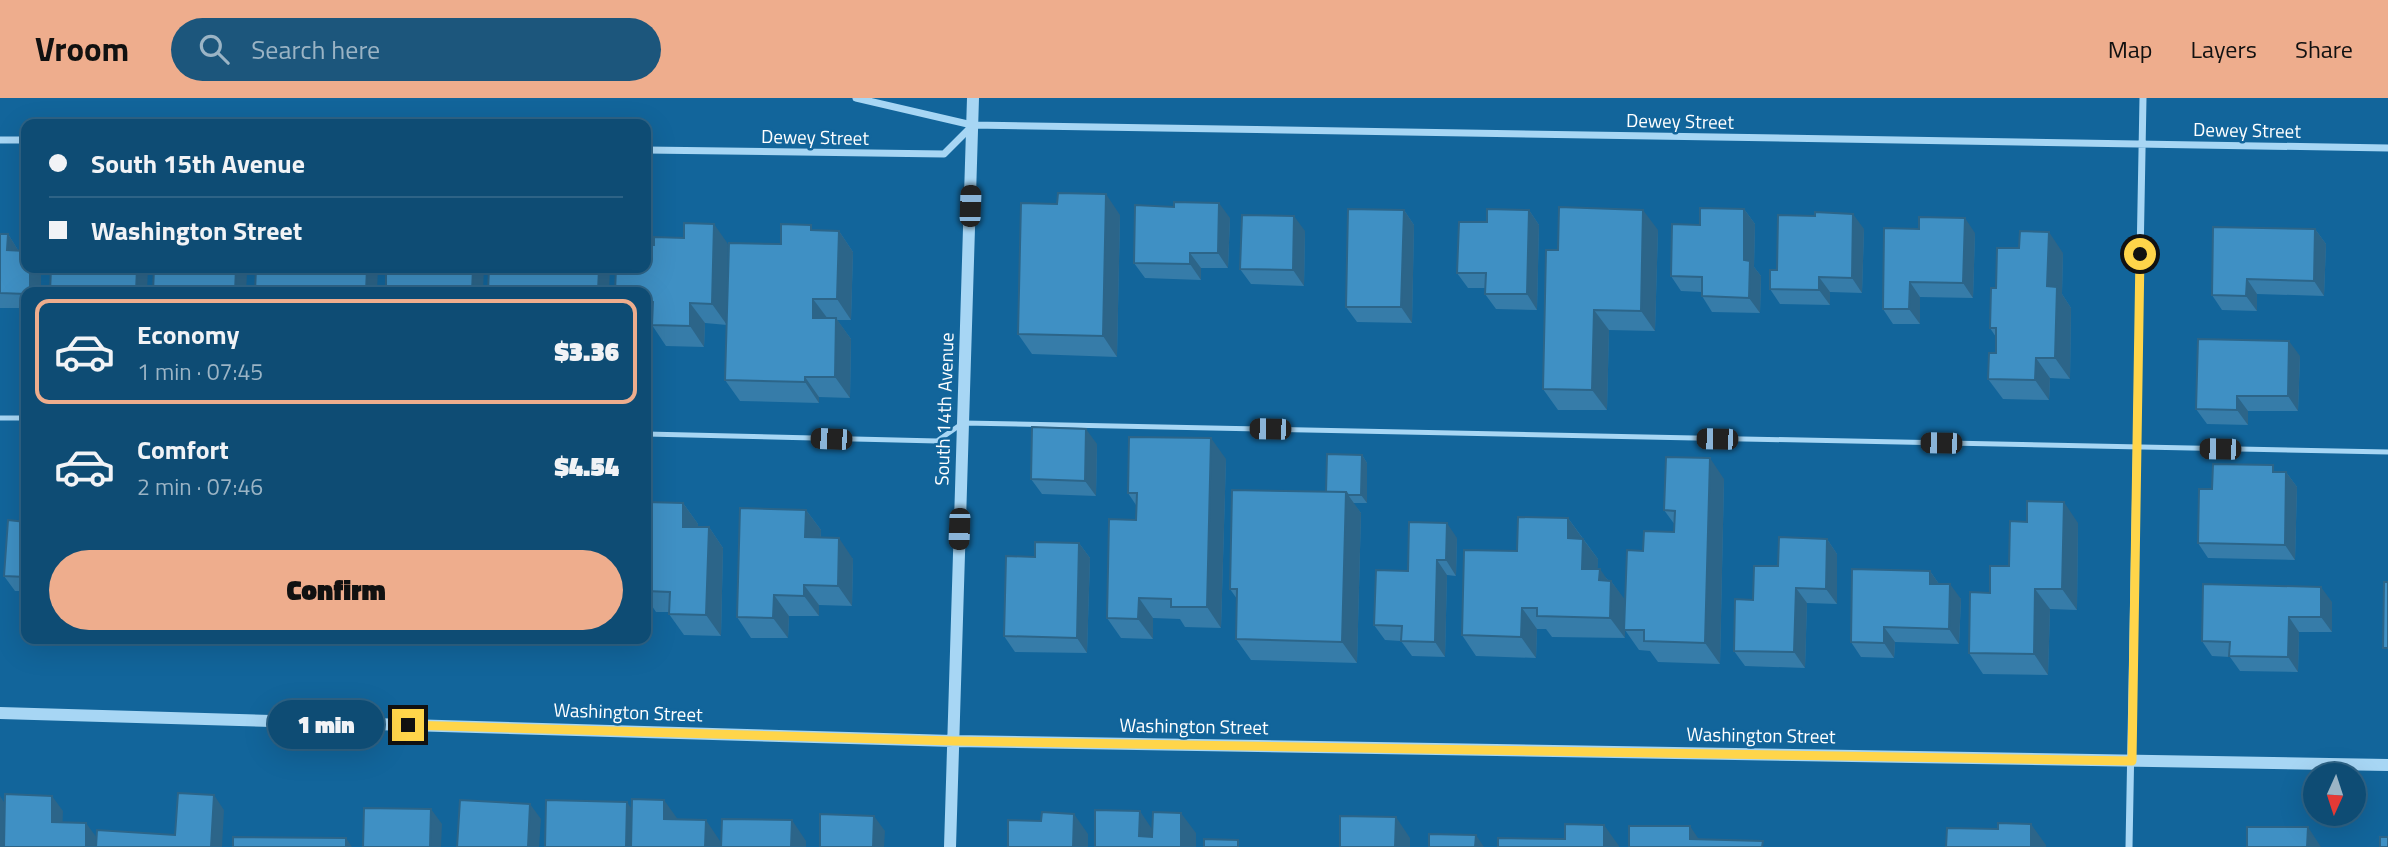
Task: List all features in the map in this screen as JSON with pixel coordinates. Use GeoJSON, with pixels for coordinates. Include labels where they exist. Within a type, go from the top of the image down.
{"type":"FeatureCollection","features":[{"type":"Feature","properties":{"kind":"street","name":"Dewey Street"},"geometry":{"type":"LineString","coordinates":[[856,98],[972,125],[2388,148]]}},
{"type":"Feature","properties":{"kind":"street","name":"South 14th Avenue"},"geometry":{"type":"LineString","coordinates":[[950,847],[973,98]]}},
{"type":"Feature","properties":{"kind":"street"},"geometry":{"type":"LineString","coordinates":[[2129,847],[2143,98]]}},
{"type":"Feature","properties":{"kind":"street","name":"Dewey Street"},"geometry":{"type":"LineString","coordinates":[[651,150],[944,155],[972,125]]}},
{"type":"Feature","properties":{"kind":"street"},"geometry":{"type":"LineString","coordinates":[[0,140],[21,140]]}},
{"type":"Feature","properties":{"kind":"street","name":"Washington Street"},"geometry":{"type":"LineString","coordinates":[[0,713],[953,741],[2388,765]]}},
{"type":"Feature","properties":{"kind":"lane"},"geometry":{"type":"LineString","coordinates":[[0,418],[21,418]]}},
{"type":"Feature","properties":{"kind":"lane"},"geometry":{"type":"LineString","coordinates":[[651,434],[937,441],[963,423],[2388,452]]}},
{"type":"Feature","properties":{"kind":"building"},"geometry":{"type":"Polygon","coordinates":[[[1058,193],[1106,194],[1103,336],[1018,334],[1021,203],[1057,204],[1058,193]]]}},
{"type":"Feature","properties":{"kind":"building"},"geometry":{"type":"Polygon","coordinates":[[[1174,202],[1219,203],[1218,253],[1190,253],[1190,264],[1134,263],[1135,205],[1174,207],[1174,202]]]}},
{"type":"Feature","properties":{"kind":"building"},"geometry":{"type":"Polygon","coordinates":[[[1559,207],[1643,210],[1641,311],[1594,310],[1592,390],[1543,389],[1546,250],[1558,250],[1559,207]]]}},
{"type":"Feature","properties":{"kind":"building"},"geometry":{"type":"Polygon","coordinates":[[[1700,208],[1744,209],[1744,260],[1750,261],[1749,298],[1702,296],[1702,277],[1671,276],[1672,224],[1700,225],[1700,208]]]}},
{"type":"Feature","properties":{"kind":"building"},"geometry":{"type":"Polygon","coordinates":[[[1348,209],[1404,210],[1401,307],[1346,307],[1348,209]]]}},
{"type":"Feature","properties":{"kind":"building"},"geometry":{"type":"Polygon","coordinates":[[[1487,209],[1529,210],[1527,294],[1485,294],[1486,273],[1457,273],[1459,222],[1487,222],[1487,209]]]}},
{"type":"Feature","properties":{"kind":"building"},"geometry":{"type":"Polygon","coordinates":[[[1815,212],[1853,214],[1852,278],[1819,277],[1819,290],[1770,289],[1770,270],[1777,270],[1778,215],[1815,216],[1815,212]]]}},
{"type":"Feature","properties":{"kind":"building"},"geometry":{"type":"Polygon","coordinates":[[[1242,215],[1294,216],[1293,270],[1240,269],[1242,215]]]}},
{"type":"Feature","properties":{"kind":"building"},"geometry":{"type":"Polygon","coordinates":[[[1919,217],[1965,218],[1963,283],[1910,282],[1909,309],[1883,309],[1884,228],[1919,229],[1919,217]]]}},
{"type":"Feature","properties":{"kind":"building"},"geometry":{"type":"Polygon","coordinates":[[[684,223],[714,224],[712,304],[690,303],[690,326],[652,325],[651,287],[615,287],[616,273],[651,273],[651,245],[654,245],[654,237],[684,238],[684,223]]]}},
{"type":"Feature","properties":{"kind":"building"},"geometry":{"type":"Polygon","coordinates":[[[781,224],[811,225],[811,230],[839,231],[837,299],[813,299],[813,318],[836,318],[835,377],[805,377],[805,382],[725,380],[729,243],[781,244],[781,224]]]}},
{"type":"Feature","properties":{"kind":"building"},"geometry":{"type":"Polygon","coordinates":[[[2213,227],[2315,229],[2314,281],[2247,279],[2246,296],[2212,295],[2213,227]]]}},
{"type":"Feature","properties":{"kind":"building"},"geometry":{"type":"Polygon","coordinates":[[[2020,231],[2049,232],[2047,286],[2057,287],[2055,358],[2036,358],[2035,380],[1988,379],[1989,353],[1996,353],[1996,328],[1990,328],[1991,288],[1996,288],[1997,248],[2019,248],[2020,231]]]}},
{"type":"Feature","properties":{"kind":"building"},"geometry":{"type":"Polygon","coordinates":[[[0,234],[8,234],[7,250],[21,251],[21,273],[30,273],[30,287],[21,287],[21,294],[0,293],[0,234]]]}},
{"type":"Feature","properties":{"kind":"building"},"geometry":{"type":"Polygon","coordinates":[[[51,273],[137,273],[136,287],[50,287],[51,273]]]}},
{"type":"Feature","properties":{"kind":"building"},"geometry":{"type":"Polygon","coordinates":[[[154,273],[236,273],[235,287],[153,287],[154,273]]]}},
{"type":"Feature","properties":{"kind":"building"},"geometry":{"type":"Polygon","coordinates":[[[256,273],[367,273],[366,287],[255,287],[256,273]]]}},
{"type":"Feature","properties":{"kind":"building"},"geometry":{"type":"Polygon","coordinates":[[[386,273],[473,273],[472,287],[386,287],[386,273]]]}},
{"type":"Feature","properties":{"kind":"building"},"geometry":{"type":"Polygon","coordinates":[[[489,273],[599,273],[598,287],[488,287],[489,273]]]}},
{"type":"Feature","properties":{"kind":"building"},"geometry":{"type":"Polygon","coordinates":[[[2198,339],[2289,341],[2288,396],[2237,396],[2237,410],[2196,409],[2198,339]]]}},
{"type":"Feature","properties":{"kind":"building"},"geometry":{"type":"Polygon","coordinates":[[[1032,427],[1086,429],[1085,481],[1031,479],[1032,427]]]}},
{"type":"Feature","properties":{"kind":"building"},"geometry":{"type":"Polygon","coordinates":[[[1129,437],[1211,438],[1207,607],[1171,607],[1171,599],[1139,598],[1138,619],[1107,618],[1109,519],[1136,520],[1137,493],[1128,493],[1129,437]]]}},
{"type":"Feature","properties":{"kind":"building"},"geometry":{"type":"Polygon","coordinates":[[[1327,454],[1362,455],[1361,495],[1326,492],[1327,454]]]}},
{"type":"Feature","properties":{"kind":"building"},"geometry":{"type":"Polygon","coordinates":[[[1666,457],[1710,458],[1705,643],[1644,641],[1644,630],[1624,630],[1627,550],[1643,551],[1644,531],[1674,532],[1675,511],[1664,510],[1666,457]]]}},
{"type":"Feature","properties":{"kind":"building"},"geometry":{"type":"Polygon","coordinates":[[[2213,464],[2273,465],[2273,472],[2286,472],[2285,545],[2198,543],[2199,489],[2212,489],[2213,464]]]}},
{"type":"Feature","properties":{"kind":"building"},"geometry":{"type":"Polygon","coordinates":[[[1232,490],[1346,492],[1342,642],[1236,639],[1237,589],[1230,589],[1232,490]]]}},
{"type":"Feature","properties":{"kind":"building"},"geometry":{"type":"Polygon","coordinates":[[[2027,501],[2064,502],[2062,589],[2035,589],[2034,654],[1969,653],[1970,592],[1990,593],[1990,566],[2009,566],[2010,521],[2027,522],[2027,501]]]}},
{"type":"Feature","properties":{"kind":"building"},"geometry":{"type":"Polygon","coordinates":[[[651,502],[683,503],[683,527],[709,527],[706,615],[669,614],[670,592],[651,591],[651,502]]]}},
{"type":"Feature","properties":{"kind":"building"},"geometry":{"type":"Polygon","coordinates":[[[740,508],[806,510],[805,537],[839,538],[838,586],[804,585],[804,596],[774,595],[773,618],[737,617],[740,508]]]}},
{"type":"Feature","properties":{"kind":"building"},"geometry":{"type":"Polygon","coordinates":[[[1518,517],[1568,518],[1568,538],[1583,539],[1582,569],[1600,569],[1599,580],[1611,581],[1610,618],[1537,616],[1537,608],[1522,608],[1521,637],[1462,635],[1464,550],[1517,551],[1518,517]]]}},
{"type":"Feature","properties":{"kind":"building"},"geometry":{"type":"Polygon","coordinates":[[[8,520],[21,521],[21,577],[4,576],[8,520]]]}},
{"type":"Feature","properties":{"kind":"building"},"geometry":{"type":"Polygon","coordinates":[[[1409,522],[1447,523],[1446,560],[1437,560],[1435,642],[1401,641],[1402,626],[1374,625],[1376,570],[1408,571],[1409,522]]]}},
{"type":"Feature","properties":{"kind":"building"},"geometry":{"type":"Polygon","coordinates":[[[1779,537],[1827,539],[1826,589],[1796,588],[1794,652],[1734,651],[1735,599],[1753,600],[1754,566],[1778,566],[1779,537]]]}},
{"type":"Feature","properties":{"kind":"building"},"geometry":{"type":"Polygon","coordinates":[[[1035,542],[1079,543],[1077,638],[1004,636],[1006,556],[1035,557],[1035,542]]]}},
{"type":"Feature","properties":{"kind":"building"},"geometry":{"type":"Polygon","coordinates":[[[1852,569],[1930,571],[1930,584],[1950,584],[1949,629],[1884,627],[1884,643],[1851,642],[1852,569]]]}},
{"type":"Feature","properties":{"kind":"building"},"geometry":{"type":"Polygon","coordinates":[[[2384,582],[2388,582],[2388,648],[2383,648],[2384,582]]]}},
{"type":"Feature","properties":{"kind":"building"},"geometry":{"type":"Polygon","coordinates":[[[2203,584],[2321,587],[2321,617],[2289,617],[2288,657],[2229,656],[2230,642],[2202,641],[2203,584]]]}},
{"type":"Feature","properties":{"kind":"building"},"geometry":{"type":"Polygon","coordinates":[[[178,793],[214,795],[211,847],[96,847],[97,830],[175,835],[178,793]]]}},
{"type":"Feature","properties":{"kind":"building"},"geometry":{"type":"Polygon","coordinates":[[[5,794],[52,796],[52,822],[86,823],[86,847],[4,847],[5,794]]]}},
{"type":"Feature","properties":{"kind":"building"},"geometry":{"type":"Polygon","coordinates":[[[632,799],[664,800],[664,819],[706,820],[705,847],[631,847],[632,799]]]}},
{"type":"Feature","properties":{"kind":"building"},"geometry":{"type":"Polygon","coordinates":[[[460,800],[530,804],[528,847],[457,847],[460,800]]]}},
{"type":"Feature","properties":{"kind":"building"},"geometry":{"type":"Polygon","coordinates":[[[546,800],[627,802],[626,847],[545,847],[546,800]]]}},
{"type":"Feature","properties":{"kind":"building"},"geometry":{"type":"Polygon","coordinates":[[[364,808],[431,809],[430,847],[363,847],[364,808]]]}},
{"type":"Feature","properties":{"kind":"building"},"geometry":{"type":"Polygon","coordinates":[[[1095,810],[1140,811],[1139,836],[1152,837],[1153,812],[1181,813],[1181,847],[1095,847],[1095,810]]]}},
{"type":"Feature","properties":{"kind":"building"},"geometry":{"type":"Polygon","coordinates":[[[1042,812],[1074,814],[1073,847],[1008,847],[1008,820],[1041,821],[1042,812]]]}},
{"type":"Feature","properties":{"kind":"building"},"geometry":{"type":"Polygon","coordinates":[[[820,814],[874,816],[873,847],[820,847],[820,814]]]}},
{"type":"Feature","properties":{"kind":"building"},"geometry":{"type":"Polygon","coordinates":[[[1340,816],[1396,817],[1395,847],[1340,847],[1340,816]]]}},
{"type":"Feature","properties":{"kind":"building"},"geometry":{"type":"Polygon","coordinates":[[[722,819],[792,820],[791,847],[721,847],[722,819]]]}},
{"type":"Feature","properties":{"kind":"building"},"geometry":{"type":"Polygon","coordinates":[[[1998,823],[2031,824],[2031,847],[1946,847],[1947,828],[1998,829],[1998,823]]]}},
{"type":"Feature","properties":{"kind":"building"},"geometry":{"type":"Polygon","coordinates":[[[1565,824],[1604,825],[1604,847],[1498,847],[1498,838],[1565,839],[1565,824]]]}},
{"type":"Feature","properties":{"kind":"building"},"geometry":{"type":"Polygon","coordinates":[[[1629,826],[1690,826],[1690,839],[1763,841],[1762,847],[1629,847],[1629,826]]]}},
{"type":"Feature","properties":{"kind":"building"},"geometry":{"type":"Polygon","coordinates":[[[2247,827],[2308,827],[2307,847],[2247,847],[2247,827]]]}},
{"type":"Feature","properties":{"kind":"building"},"geometry":{"type":"Polygon","coordinates":[[[1429,834],[1476,835],[1475,847],[1429,847],[1429,834]]]}},
{"type":"Feature","properties":{"kind":"building"},"geometry":{"type":"Polygon","coordinates":[[[233,837],[346,838],[346,847],[233,847],[233,837]]]}},
{"type":"Feature","properties":{"kind":"building"},"geometry":{"type":"Polygon","coordinates":[[[2380,837],[2388,837],[2388,847],[2380,847],[2380,837]]]}},
{"type":"Feature","properties":{"kind":"building"},"geometry":{"type":"Polygon","coordinates":[[[1204,839],[1238,840],[1238,847],[1204,847],[1204,839]]]}},
{"type":"Feature","properties":{"kind":"route"},"geometry":{"type":"LineString","coordinates":[[408,725],[953,741],[2132,761],[2140,254]]}}]}
